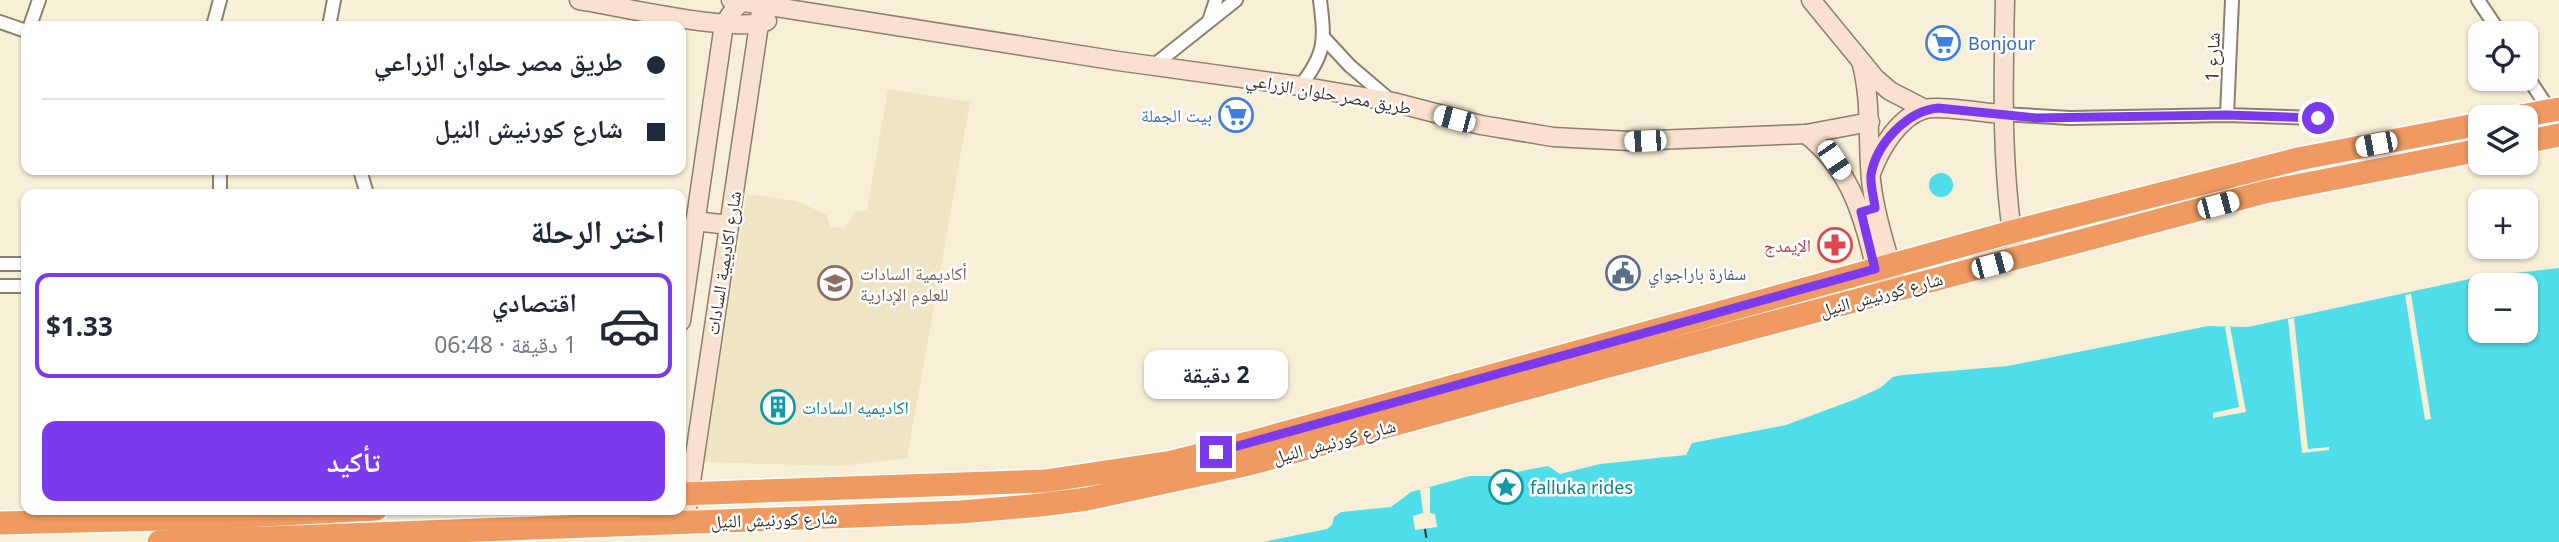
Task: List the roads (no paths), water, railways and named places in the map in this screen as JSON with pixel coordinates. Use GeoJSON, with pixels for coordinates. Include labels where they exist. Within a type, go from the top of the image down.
{"type":"FeatureCollection","features":[{"type":"Feature","properties":{"kind":"highway","name":"شارع كورنيش النيل"},"geometry":{"type":"LineString","coordinates":[[686,494],[1004,484],[1082,477],[1172,462],[2011,233],[2298,159],[2468,126]]}},
{"type":"Feature","properties":{"kind":"highway"},"geometry":{"type":"LineString","coordinates":[[2538,139],[2559,135]]}},
{"type":"Feature","properties":{"kind":"highway","name":"شارع كورنيش النيل"},"geometry":{"type":"LineString","coordinates":[[159,542],[653,516],[685,522],[995,510],[1052,504],[1132,490],[1261,461],[2265,192],[2468,152]]}},
{"type":"Feature","properties":{"kind":"highway"},"geometry":{"type":"LineString","coordinates":[[0,523],[183,515]]}},
{"type":"Feature","properties":{"kind":"main road"},"geometry":{"type":"LineString","coordinates":[[579,0],[724,24],[759,24],[788,8]]}},
{"type":"Feature","properties":{"kind":"main road","name":"طريق مصر حلوان الزراعي"},"geometry":{"type":"LineString","coordinates":[[731,0],[788,8],[812,6],[1153,65],[1393,102],[1492,127],[1591,140],[1806,134],[1870,122]]}},
{"type":"Feature","properties":{"kind":"main road"},"geometry":{"type":"LineString","coordinates":[[724,24],[743,0]]}},
{"type":"Feature","properties":{"kind":"main road"},"geometry":{"type":"LineString","coordinates":[[1811,0],[1875,78],[1891,91],[1925,109],[2002,114]]}},
{"type":"Feature","properties":{"kind":"main road"},"geometry":{"type":"LineString","coordinates":[[2005,0],[2002,114],[2004,165],[2016,259]]}},
{"type":"Feature","properties":{"kind":"main road","name":"شارع اكاديمية السادات"},"geometry":{"type":"LineString","coordinates":[[686,482],[729,225],[762,4]]}},
{"type":"Feature","properties":{"kind":"main road","name":"شارع اكاديمية السادات"},"geometry":{"type":"LineString","coordinates":[[687,241],[695,221],[724,24]]}},
{"type":"Feature","properties":{"kind":"main road"},"geometry":{"type":"LineString","coordinates":[[1861,61],[1868,91],[1870,122],[1871,177],[1868,210]]}},
{"type":"Feature","properties":{"kind":"main road"},"geometry":{"type":"LineString","coordinates":[[1871,177],[1888,139],[1912,116],[1925,109]]}},
{"type":"Feature","properties":{"kind":"main road"},"geometry":{"type":"LineString","coordinates":[[1806,134],[1834,160],[1868,210],[1890,292]]}},
{"type":"Feature","properties":{"kind":"main road"},"geometry":{"type":"LineString","coordinates":[[695,221],[729,225]]}},
{"type":"Feature","properties":{"kind":"main road","name":"شارع اكاديمية السادات"},"geometry":{"type":"LineString","coordinates":[[685,515],[685,522]]}},
{"type":"Feature","properties":{"kind":"street"},"geometry":{"type":"LineString","coordinates":[[32,21],[39,0]]}},
{"type":"Feature","properties":{"kind":"street"},"geometry":{"type":"LineString","coordinates":[[214,21],[220,0]]}},
{"type":"Feature","properties":{"kind":"street"},"geometry":{"type":"LineString","coordinates":[[330,21],[334,0]]}},
{"type":"Feature","properties":{"kind":"street"},"geometry":{"type":"LineString","coordinates":[[1209,21],[1216,0]]}},
{"type":"Feature","properties":{"kind":"street"},"geometry":{"type":"LineString","coordinates":[[1153,65],[1236,0]]}},
{"type":"Feature","properties":{"kind":"street"},"geometry":{"type":"LineString","coordinates":[[1300,86],[1315,64],[1324,38],[1320,0]]}},
{"type":"Feature","properties":{"kind":"street","name":"شارع 1"},"geometry":{"type":"LineString","coordinates":[[2227,115],[2232,0]]}},
{"type":"Feature","properties":{"kind":"street"},"geometry":{"type":"LineString","coordinates":[[2478,0],[2492,21]]}},
{"type":"Feature","properties":{"kind":"street"},"geometry":{"type":"LineString","coordinates":[[0,22],[21,29]]}},
{"type":"Feature","properties":{"kind":"street"},"geometry":{"type":"LineString","coordinates":[[1324,38],[1357,72],[1393,102]]}},
{"type":"Feature","properties":{"kind":"street"},"geometry":{"type":"LineString","coordinates":[[2538,89],[2555,110]]}},
{"type":"Feature","properties":{"kind":"street"},"geometry":{"type":"LineString","coordinates":[[2002,114],[2070,118],[2227,115],[2318,118]]}},
{"type":"Feature","properties":{"kind":"street"},"geometry":{"type":"LineString","coordinates":[[0,264],[21,264]]}},
{"type":"Feature","properties":{"kind":"street"},"geometry":{"type":"LineString","coordinates":[[0,286],[21,286]]}},
{"type":"Feature","properties":{"kind":"water"},"geometry":{"type":"Polygon","coordinates":[[[1941,173],[1949,177],[1953,185],[1949,193],[1941,197],[1933,193],[1929,185],[1933,177],[1941,173]]]}},
{"type":"Feature","properties":{"kind":"water"},"geometry":{"type":"Polygon","coordinates":[[[2559,268],[2559,542],[1263,542],[1327,529],[1332,525],[1334,517],[1341,512],[1391,507],[1411,492],[1470,476],[1496,476],[1548,466],[1560,474],[1600,464],[1686,455],[1692,443],[1786,425],[1856,399],[1880,388],[1893,377],[2008,366],[2208,326],[2248,327],[2468,279],[2468,343],[2538,343],[2538,273],[2515,273],[2559,268]]]}},
{"type":"Feature","properties":{"kind":"place","name":"Bonjour"},"geometry":{"type":"Point","coordinates":[1943,43]}},
{"type":"Feature","properties":{"kind":"place","name":"بيت الجملة"},"geometry":{"type":"Point","coordinates":[1236,115]}},
{"type":"Feature","properties":{"kind":"place","name":"الإيمدج"},"geometry":{"type":"Point","coordinates":[1835,245]}},
{"type":"Feature","properties":{"kind":"place","name":"سفارة باراجواي"},"geometry":{"type":"Point","coordinates":[1623,273]}},
{"type":"Feature","properties":{"kind":"place","name":"أكاديمية السادات للعلوم الإدارية"},"geometry":{"type":"Point","coordinates":[835,283]}},
{"type":"Feature","properties":{"kind":"place","name":"اكاديميه السادات"},"geometry":{"type":"Point","coordinates":[778,407]}},
{"type":"Feature","properties":{"kind":"place","name":"falluka rides"},"geometry":{"type":"Point","coordinates":[1506,487]}}]}
